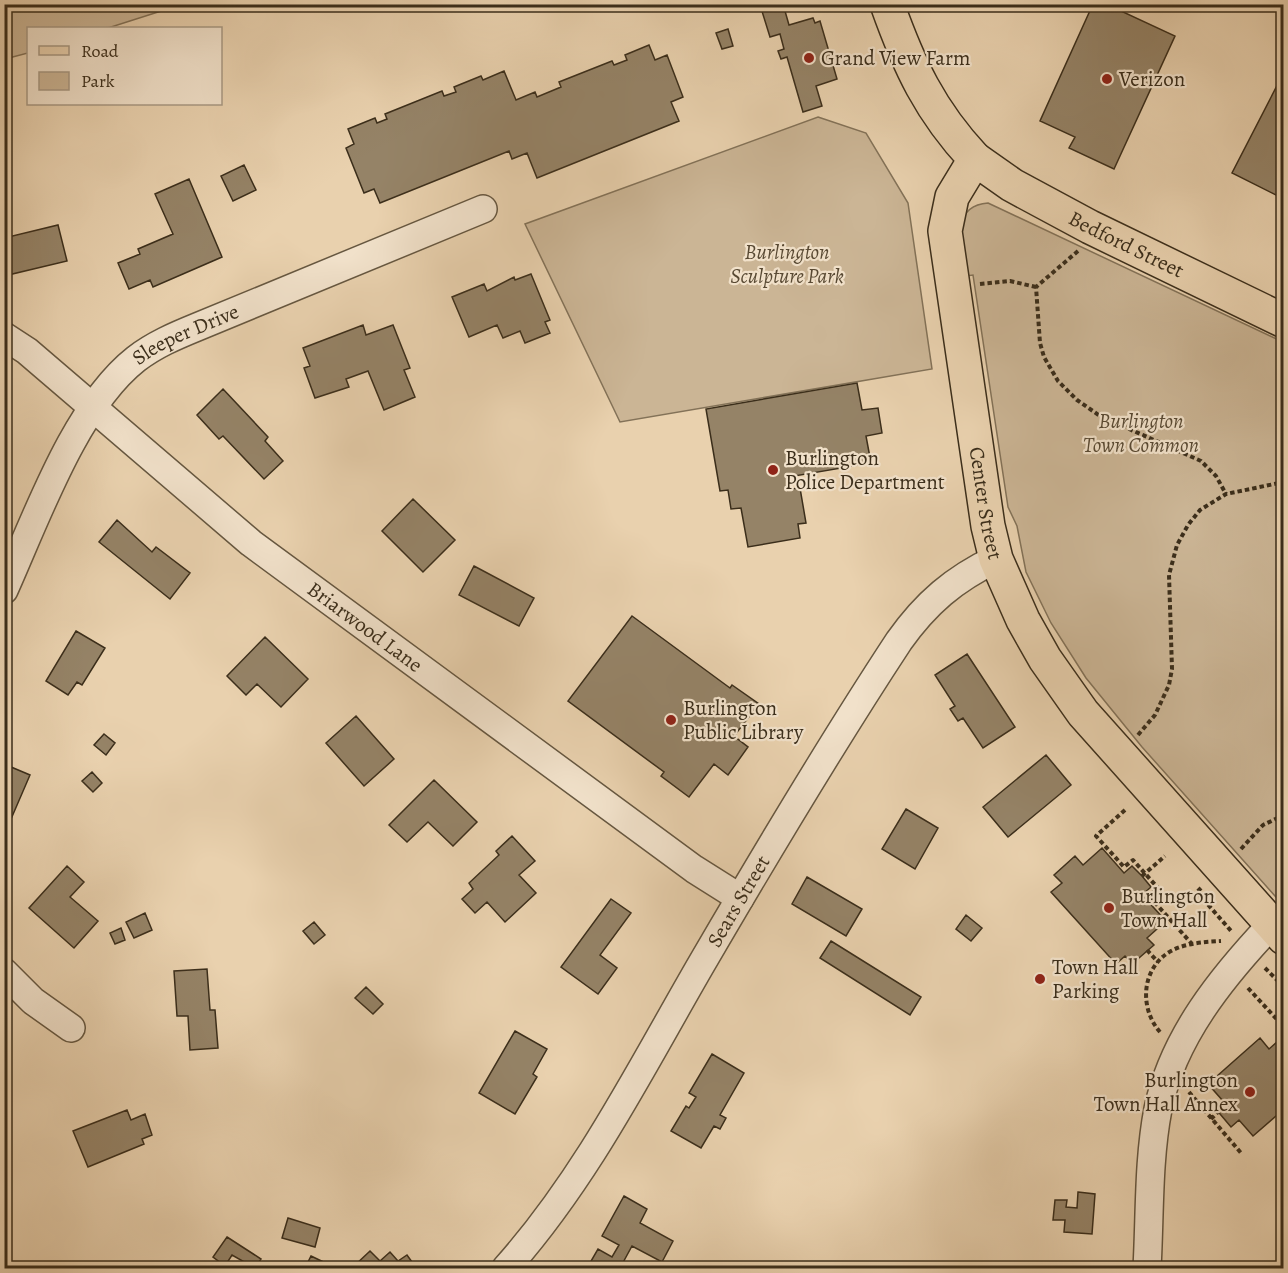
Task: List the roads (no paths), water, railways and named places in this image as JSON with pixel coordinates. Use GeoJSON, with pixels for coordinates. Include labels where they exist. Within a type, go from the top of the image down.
{"type":"FeatureCollection","features":[{"type":"Feature","properties":{"kind":"main road"},"geometry":{"type":"LineString","coordinates":[[887,4],[911,69],[924,93],[939,116],[975,159]]}},
{"type":"Feature","properties":{"kind":"main road","name":"Bedford Street"},"geometry":{"type":"LineString","coordinates":[[975,159],[1012,185],[1090,227],[1284,321]]}},
{"type":"Feature","properties":{"kind":"main road","name":"Center Street"},"geometry":{"type":"LineString","coordinates":[[975,159],[952,197],[945,231],[978,470],[996,559],[1023,620],[1045,659],[1083,712],[1277,932]]}},
{"type":"Feature","properties":{"kind":"street","name":"Sleeper Drive"},"geometry":{"type":"LineString","coordinates":[[4,590],[59,469],[93,409],[128,366],[167,340],[483,209]]}},
{"type":"Feature","properties":{"kind":"street","name":"Briarwood Lane"},"geometry":{"type":"LineString","coordinates":[[4,336],[27,351],[235,530],[323,598],[694,869],[740,898]]}},
{"type":"Feature","properties":{"kind":"street","name":"Sears Street"},"geometry":{"type":"LineString","coordinates":[[506,1269],[561,1200],[594,1150],[740,898],[913,621],[941,591],[958,578],[996,559]]}},
{"type":"Feature","properties":{"kind":"street"},"geometry":{"type":"LineString","coordinates":[[1147,1269],[1156,1120],[1175,1056],[1183,1039],[1231,969],[1277,932]]}},
{"type":"Feature","properties":{"kind":"street"},"geometry":{"type":"LineString","coordinates":[[4,972],[33,1001],[71,1028]]}},
{"type":"Feature","properties":{"kind":"place","name":"Grand View Farm"},"geometry":{"type":"Point","coordinates":[809,58]}},
{"type":"Feature","properties":{"kind":"place","name":"Verizon"},"geometry":{"type":"Point","coordinates":[1107,79]}},
{"type":"Feature","properties":{"kind":"place","name":"Burlington Police Department"},"geometry":{"type":"Point","coordinates":[773,470]}},
{"type":"Feature","properties":{"kind":"place","name":"Burlington Public Library"},"geometry":{"type":"Point","coordinates":[671,720]}},
{"type":"Feature","properties":{"kind":"place","name":"Burlington Town Hall"},"geometry":{"type":"Point","coordinates":[1109,908]}},
{"type":"Feature","properties":{"kind":"place","name":"Town Hall Parking"},"geometry":{"type":"Point","coordinates":[1040,979]}},
{"type":"Feature","properties":{"kind":"place","name":"Burlington Town Hall Annex"},"geometry":{"type":"Point","coordinates":[1250,1092]}},
{"type":"Feature","properties":{"kind":"park label","name":"Burlington Sculpture Park"},"geometry":{"type":"Point","coordinates":[787,264]}},
{"type":"Feature","properties":{"kind":"park label","name":"Burlington Town Common"},"geometry":{"type":"Point","coordinates":[1141,433]}}]}
